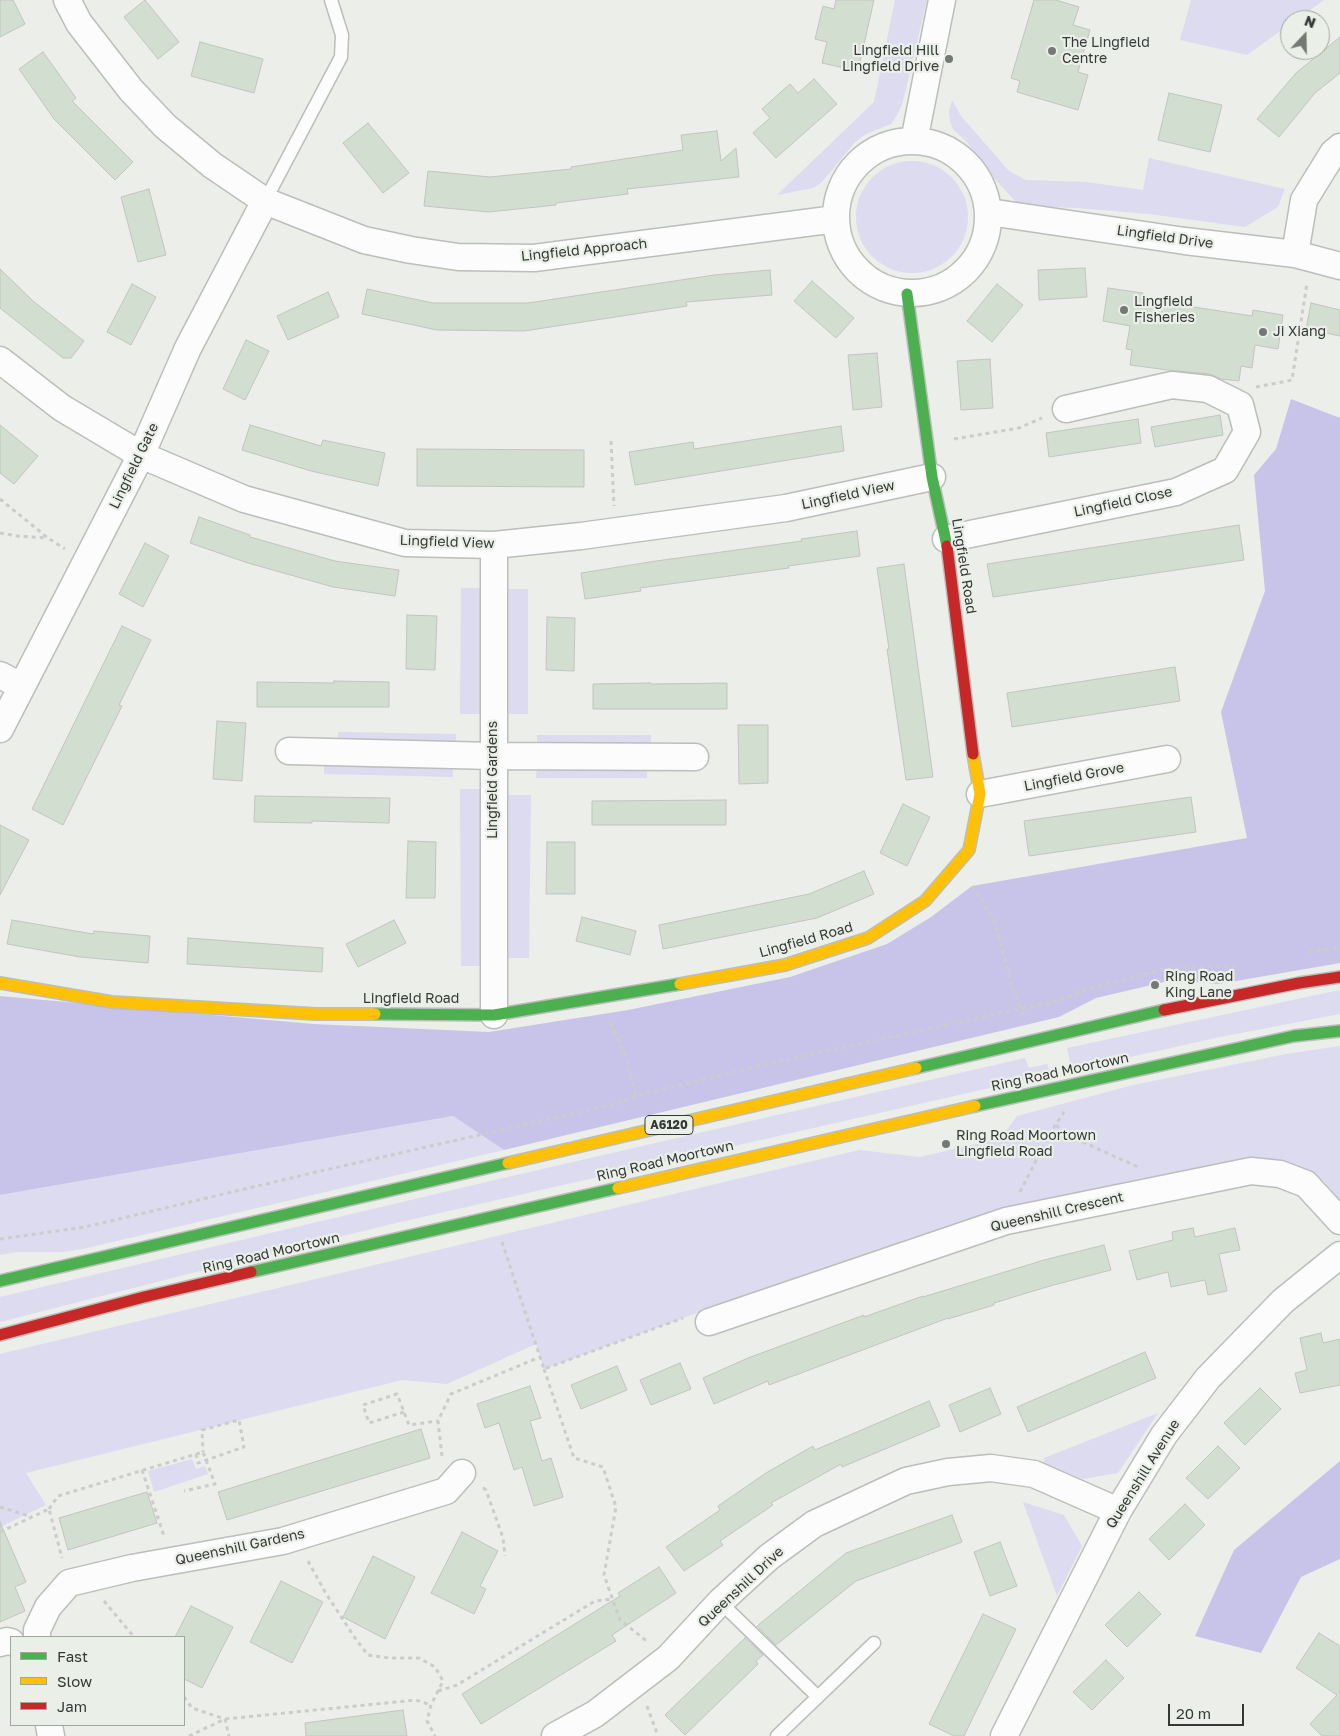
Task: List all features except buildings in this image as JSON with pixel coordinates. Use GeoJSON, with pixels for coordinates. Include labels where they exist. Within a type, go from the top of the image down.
{"type":"FeatureCollection","features":[{"type":"Feature","properties":{"kind":"main road","name":"Lingfield Road"},"geometry":{"type":"LineString","coordinates":[[0,983],[112,1002],[316,1014],[494,1015],[785,965],[868,938],[925,901],[968,850],[980,794],[969,729],[946,539],[932,477],[907,294]]}},
{"type":"Feature","properties":{"kind":"main road","name":"A6120"},"geometry":{"type":"LineString","coordinates":[[0,1280],[1142,1015],[1299,983],[1340,977]]}},
{"type":"Feature","properties":{"kind":"main road","name":"Ring Road Moortown"},"geometry":{"type":"LineString","coordinates":[[0,1335],[144,1297],[1064,1086],[1294,1036],[1340,1031]]}},
{"type":"Feature","properties":{"kind":"street","name":"Lingfield Approach"},"geometry":{"type":"LineString","coordinates":[[67,0],[79,23],[131,90],[165,126],[212,165],[265,201],[364,240],[458,257],[534,258],[836,219]]}},
{"type":"Feature","properties":{"kind":"street"},"geometry":{"type":"LineString","coordinates":[[914,141],[942,0]]}},
{"type":"Feature","properties":{"kind":"street"},"geometry":{"type":"LineString","coordinates":[[914,141],[940,146],[969,166],[983,188],[989,212],[986,238],[978,256],[961,276],[934,291],[907,294],[887,289],[864,276],[846,256],[836,219],[840,193],[857,164],[879,148],[914,141]]}},
{"type":"Feature","properties":{"kind":"street"},"geometry":{"type":"LineString","coordinates":[[1303,256],[1304,200],[1333,153],[1340,147]]}},
{"type":"Feature","properties":{"kind":"street","name":"Lingfield Gate"},"geometry":{"type":"LineString","coordinates":[[0,729],[11,680],[86,562],[141,455],[188,348],[265,201]]}},
{"type":"Feature","properties":{"kind":"street","name":"Lingfield Drive"},"geometry":{"type":"LineString","coordinates":[[989,212],[1176,240],[1303,256],[1340,266]]}},
{"type":"Feature","properties":{"kind":"street","name":"Lingfield View"},"geometry":{"type":"LineString","coordinates":[[0,360],[62,408],[141,455],[244,499],[405,543],[494,545],[615,532],[786,508],[932,477]]}},
{"type":"Feature","properties":{"kind":"street","name":"Lingfield Close"},"geometry":{"type":"LineString","coordinates":[[946,539],[1176,492],[1225,470],[1247,432],[1240,405],[1208,389],[1172,385],[1066,408]]}},
{"type":"Feature","properties":{"kind":"street","name":"Lingfield Gardens"},"geometry":{"type":"LineString","coordinates":[[494,545],[494,1015]]}},
{"type":"Feature","properties":{"kind":"street"},"geometry":{"type":"LineString","coordinates":[[289,751],[493,756],[695,757]]}},
{"type":"Feature","properties":{"kind":"street","name":"Lingfield Grove"},"geometry":{"type":"LineString","coordinates":[[980,794],[1167,759]]}},
{"type":"Feature","properties":{"kind":"street","name":"Queenshill Crescent"},"geometry":{"type":"LineString","coordinates":[[709,1322],[1006,1221],[1251,1171],[1280,1174],[1306,1184],[1340,1221]]}},
{"type":"Feature","properties":{"kind":"street","name":"Queenshill Avenue"},"geometry":{"type":"LineString","coordinates":[[1004,1736],[1118,1510],[1164,1435],[1208,1378],[1283,1301],[1340,1256]]}},
{"type":"Feature","properties":{"kind":"street","name":"Queenshill Drive"},"geometry":{"type":"LineString","coordinates":[[555,1736],[595,1714],[639,1682],[668,1658],[720,1602],[769,1557],[814,1524],[906,1481],[948,1472],[991,1468],[1034,1474],[1118,1510]]}},
{"type":"Feature","properties":{"kind":"street","name":"Queenshill Gardens"},"geometry":{"type":"LineString","coordinates":[[77,1581],[132,1568],[295,1538],[454,1482]]}},
{"type":"Feature","properties":{"kind":"street"},"geometry":{"type":"LineString","coordinates":[[36,1636],[48,1607],[77,1581]]}},
{"type":"Feature","properties":{"kind":"lane"},"geometry":{"type":"LineString","coordinates":[[265,201],[341,57],[342,35],[331,0]]}},
{"type":"Feature","properties":{"kind":"lane"},"geometry":{"type":"LineString","coordinates":[[720,1602],[818,1697]]}},
{"type":"Feature","properties":{"kind":"lane"},"geometry":{"type":"LineString","coordinates":[[777,1736],[874,1643]]}},
{"type":"Feature","properties":{"kind":"path"},"geometry":{"type":"LineString","coordinates":[[1225,397],[1244,389],[1292,380],[1303,256]]}},
{"type":"Feature","properties":{"kind":"path"},"geometry":{"type":"LineString","coordinates":[[928,443],[1019,428],[1066,408]]}},
{"type":"Feature","properties":{"kind":"path"},"geometry":{"type":"LineString","coordinates":[[611,441],[615,532]]}},
{"type":"Feature","properties":{"kind":"path"},"geometry":{"type":"LineString","coordinates":[[0,499],[48,538],[86,562]]}},
{"type":"Feature","properties":{"kind":"path"},"geometry":{"type":"LineString","coordinates":[[0,533],[48,538]]}},
{"type":"Feature","properties":{"kind":"path"},"geometry":{"type":"LineString","coordinates":[[957,863],[994,920],[1014,994],[1021,1008]]}},
{"type":"Feature","properties":{"kind":"path"},"geometry":{"type":"LineString","coordinates":[[0,1239],[85,1227],[624,1102],[636,1096],[767,1064],[1061,1000],[1087,989],[1168,968],[1235,967]]}},
{"type":"Feature","properties":{"kind":"path"},"geometry":{"type":"LineString","coordinates":[[592,999],[613,1025],[627,1060],[636,1096]]}},
{"type":"Feature","properties":{"kind":"path"},"geometry":{"type":"LineString","coordinates":[[1019,1194],[1056,1124],[1065,1134],[1139,1167],[1174,1186]]}},
{"type":"Feature","properties":{"kind":"path"},"geometry":{"type":"LineString","coordinates":[[493,1216],[574,1458],[603,1467],[616,1507],[604,1575],[620,1620],[668,1658]]}},
{"type":"Feature","properties":{"kind":"path"},"geometry":{"type":"LineString","coordinates":[[544,1369],[705,1310],[709,1322]]}},
{"type":"Feature","properties":{"kind":"path"},"geometry":{"type":"LineString","coordinates":[[505,1556],[503,1538],[486,1490],[454,1482],[438,1421],[451,1394],[540,1357]]}},
{"type":"Feature","properties":{"kind":"path"},"geometry":{"type":"LineString","coordinates":[[404,1412],[369,1422],[363,1405],[397,1394],[404,1412],[408,1425],[438,1421]]}},
{"type":"Feature","properties":{"kind":"path"},"geometry":{"type":"LineString","coordinates":[[184,1491],[215,1484],[206,1460],[203,1452],[202,1430],[239,1420],[244,1447],[206,1460],[198,1463],[196,1454]]}},
{"type":"Feature","properties":{"kind":"path"},"geometry":{"type":"LineString","coordinates":[[0,1532],[49,1509],[58,1496],[203,1452]]}},
{"type":"Feature","properties":{"kind":"path"},"geometry":{"type":"LineString","coordinates":[[142,1470],[172,1561]]}},
{"type":"Feature","properties":{"kind":"path"},"geometry":{"type":"LineString","coordinates":[[0,1507],[32,1517]]}},
{"type":"Feature","properties":{"kind":"path"},"geometry":{"type":"LineString","coordinates":[[49,1509],[77,1581],[133,1636]]}},
{"type":"Feature","properties":{"kind":"path"},"geometry":{"type":"LineString","coordinates":[[295,1538],[326,1592],[368,1655],[389,1658],[419,1658],[435,1667],[443,1681],[431,1705],[427,1721],[435,1736]]}},
{"type":"Feature","properties":{"kind":"path"},"geometry":{"type":"LineString","coordinates":[[437,1691],[457,1686],[594,1601],[613,1599]]}},
{"type":"Feature","properties":{"kind":"path"},"geometry":{"type":"LineString","coordinates":[[639,1682],[658,1736]]}},
{"type":"Feature","properties":{"kind":"path"},"geometry":{"type":"LineString","coordinates":[[185,1698],[192,1708],[225,1719]]}},
{"type":"Feature","properties":{"kind":"path"},"geometry":{"type":"LineString","coordinates":[[188,1736],[225,1719],[416,1700],[431,1705]]}},
{"type":"Feature","properties":{"kind":"path"},"geometry":{"type":"LineString","coordinates":[[225,1719],[229,1736]]}},
{"type":"Feature","properties":{"kind":"shaded area"},"geometry":{"type":"Polygon","coordinates":[[[895,0],[927,0],[902,105],[897,115],[891,124],[866,134],[855,142],[822,182],[813,188],[777,195],[874,102],[895,0]]]}},
{"type":"Feature","properties":{"kind":"shaded area"},"geometry":{"type":"Polygon","coordinates":[[[1191,0],[1324,0],[1310,10],[1280,10],[1280,31],[1247,55],[1180,40],[1191,0]]]}},
{"type":"Feature","properties":{"kind":"shaded area"},"geometry":{"type":"Polygon","coordinates":[[[952,100],[961,116],[1009,171],[1026,180],[1086,182],[1143,190],[1149,158],[1285,189],[1278,207],[1245,227],[1149,214],[1028,206],[1017,203],[992,176],[967,142],[953,129],[949,111],[952,100]]]}},
{"type":"Feature","properties":{"kind":"shaded area"},"geometry":{"type":"Polygon","coordinates":[[[912,161],[933,165],[952,177],[964,196],[968,217],[964,238],[952,257],[933,269],[912,273],[891,269],[872,257],[860,238],[856,217],[860,196],[872,177],[891,165],[912,161]]]}},
{"type":"Feature","properties":{"kind":"shaded area"},"geometry":{"type":"Polygon","coordinates":[[[1291,399],[1340,418],[1340,963],[1219,984],[1173,980],[1096,998],[1059,1017],[504,1150],[453,1116],[0,1195],[0,996],[313,1024],[489,1032],[628,1010],[790,977],[887,944],[931,917],[972,886],[1247,838],[1221,712],[1265,591],[1254,475],[1276,449],[1291,399]]]}},
{"type":"Feature","properties":{"kind":"shaded area"},"geometry":{"type":"Polygon","coordinates":[[[461,588],[485,588],[484,714],[460,714],[461,588]]]}},
{"type":"Feature","properties":{"kind":"shaded area"},"geometry":{"type":"Polygon","coordinates":[[[503,589],[528,589],[528,714],[503,714],[503,589]]]}},
{"type":"Feature","properties":{"kind":"shaded area"},"geometry":{"type":"Polygon","coordinates":[[[338,732],[456,734],[456,745],[338,743],[338,732]]]}},
{"type":"Feature","properties":{"kind":"shaded area"},"geometry":{"type":"Polygon","coordinates":[[[537,735],[651,735],[651,745],[537,746],[537,735]]]}},
{"type":"Feature","properties":{"kind":"shaded area"},"geometry":{"type":"Polygon","coordinates":[[[324,762],[453,764],[453,777],[324,774],[324,762]]]}},
{"type":"Feature","properties":{"kind":"shaded area"},"geometry":{"type":"Polygon","coordinates":[[[537,766],[647,766],[647,778],[536,778],[537,766]]]}},
{"type":"Feature","properties":{"kind":"shaded area"},"geometry":{"type":"Polygon","coordinates":[[[460,789],[484,789],[485,966],[461,966],[460,789]]]}},
{"type":"Feature","properties":{"kind":"shaded area"},"geometry":{"type":"Polygon","coordinates":[[[504,795],[531,795],[529,958],[502,958],[504,795]]]}},
{"type":"Feature","properties":{"kind":"shaded area"},"geometry":{"type":"Polygon","coordinates":[[[1340,990],[1340,1014],[1220,1037],[1072,1070],[1067,1048],[1340,990]]]}},
{"type":"Feature","properties":{"kind":"shaded area"},"geometry":{"type":"Polygon","coordinates":[[[1340,1046],[1340,1200],[1323,1180],[1303,1168],[1275,1160],[1242,1159],[1173,1172],[981,1218],[911,1238],[716,1310],[705,1310],[544,1369],[536,1344],[447,1384],[402,1380],[26,1473],[46,1505],[0,1527],[0,1354],[859,1150],[920,1157],[1001,1138],[1017,1116],[1133,1085],[1286,1054],[1340,1046]]]}},
{"type":"Feature","properties":{"kind":"shaded area"},"geometry":{"type":"Polygon","coordinates":[[[1025,1058],[1029,1068],[1047,1064],[1051,1074],[396,1223],[0,1322],[0,1297],[512,1176],[1025,1058]]]}},
{"type":"Feature","properties":{"kind":"shaded area"},"geometry":{"type":"Polygon","coordinates":[[[453,1116],[504,1150],[83,1249],[63,1252],[16,1252],[0,1255],[0,1195],[453,1116]]]}},
{"type":"Feature","properties":{"kind":"shaded area"},"geometry":{"type":"Polygon","coordinates":[[[1158,1413],[1118,1473],[1083,1479],[1044,1464],[1044,1458],[1158,1413]]]}},
{"type":"Feature","properties":{"kind":"shaded area"},"geometry":{"type":"Polygon","coordinates":[[[192,1459],[196,1469],[205,1466],[208,1474],[154,1492],[148,1471],[192,1459]]]}},
{"type":"Feature","properties":{"kind":"shaded area"},"geometry":{"type":"Polygon","coordinates":[[[1340,1461],[1340,1559],[1301,1577],[1261,1653],[1195,1636],[1234,1550],[1340,1461]]]}},
{"type":"Feature","properties":{"kind":"shaded area"},"geometry":{"type":"Polygon","coordinates":[[[1023,1502],[1064,1515],[1082,1546],[1057,1596],[1023,1502]]]}},
{"type":"Feature","properties":{"kind":"traffic: fast"},"geometry":{"type":"LineString","coordinates":[[907,294],[932,477],[947,546]]}},
{"type":"Feature","properties":{"kind":"traffic: fast"},"geometry":{"type":"LineString","coordinates":[[375,1014],[494,1015],[680,984]]}},
{"type":"Feature","properties":{"kind":"traffic: fast"},"geometry":{"type":"LineString","coordinates":[[916,1068],[1164,1010]]}},
{"type":"Feature","properties":{"kind":"traffic: fast"},"geometry":{"type":"LineString","coordinates":[[975,1106],[1294,1036],[1340,1031]]}},
{"type":"Feature","properties":{"kind":"traffic: fast"},"geometry":{"type":"LineString","coordinates":[[0,1281],[508,1163]]}},
{"type":"Feature","properties":{"kind":"traffic: fast"},"geometry":{"type":"LineString","coordinates":[[251,1272],[618,1188]]}},
{"type":"Feature","properties":{"kind":"traffic: slow"},"geometry":{"type":"LineString","coordinates":[[680,984],[785,965],[868,938],[925,901],[969,850],[980,794],[973,754]]}},
{"type":"Feature","properties":{"kind":"traffic: slow"},"geometry":{"type":"LineString","coordinates":[[0,983],[112,1002],[316,1014],[375,1014]]}},
{"type":"Feature","properties":{"kind":"traffic: slow"},"geometry":{"type":"LineString","coordinates":[[508,1163],[916,1068]]}},
{"type":"Feature","properties":{"kind":"traffic: slow"},"geometry":{"type":"LineString","coordinates":[[618,1188],[975,1106]]}},
{"type":"Feature","properties":{"kind":"traffic: jam"},"geometry":{"type":"LineString","coordinates":[[947,546],[973,754]]}},
{"type":"Feature","properties":{"kind":"traffic: jam"},"geometry":{"type":"LineString","coordinates":[[1164,1010],[1299,983],[1340,977]]}},
{"type":"Feature","properties":{"kind":"traffic: jam"},"geometry":{"type":"LineString","coordinates":[[0,1335],[144,1297],[251,1272]]}},
{"type":"Feature","properties":{"kind":"place","name":"The Lingfield Centre"},"geometry":{"type":"Point","coordinates":[1052,51]}},
{"type":"Feature","properties":{"kind":"place","name":"Lingfield Hill Lingfield Drive"},"geometry":{"type":"Point","coordinates":[949,59]}},
{"type":"Feature","properties":{"kind":"place","name":"Lingfield Fisheries"},"geometry":{"type":"Point","coordinates":[1124,310]}},
{"type":"Feature","properties":{"kind":"place","name":"Ji Xiang"},"geometry":{"type":"Point","coordinates":[1263,332]}},
{"type":"Feature","properties":{"kind":"place","name":"Ring Road King Lane"},"geometry":{"type":"Point","coordinates":[1155,985]}},
{"type":"Feature","properties":{"kind":"place","name":"Ring Road Moortown Lingfield Road"},"geometry":{"type":"Point","coordinates":[946,1144]}}]}
